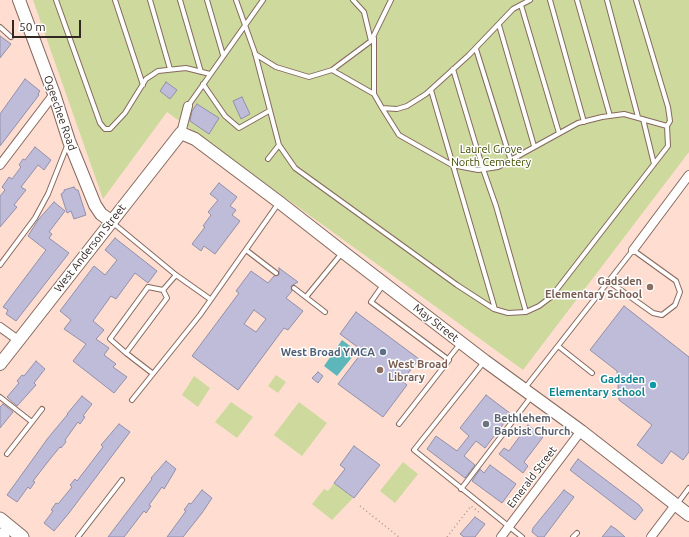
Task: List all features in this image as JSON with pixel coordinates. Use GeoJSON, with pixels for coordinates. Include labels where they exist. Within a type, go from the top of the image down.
{"type":"FeatureCollection","features":[{"type":"Feature","properties":{"kind":"main road"},"geometry":{"type":"LineString","coordinates":[[0,519],[22,537]]}},
{"type":"Feature","properties":{"kind":"street","name":"Ogeechee Road"},"geometry":{"type":"LineString","coordinates":[[19,0],[54,94],[69,141],[94,206],[101,214],[111,221]]}},
{"type":"Feature","properties":{"kind":"street"},"geometry":{"type":"LineString","coordinates":[[0,165],[54,94]]}},
{"type":"Feature","properties":{"kind":"street"},"geometry":{"type":"LineString","coordinates":[[181,133],[188,106]]}},
{"type":"Feature","properties":{"kind":"street","name":"May Street"},"geometry":{"type":"LineString","coordinates":[[181,133],[194,139],[280,202],[342,252],[461,342],[482,365],[529,392],[689,515]]}},
{"type":"Feature","properties":{"kind":"street","name":"West Anderson Street"},"geometry":{"type":"LineString","coordinates":[[0,364],[181,133]]}},
{"type":"Feature","properties":{"kind":"street"},"geometry":{"type":"LineString","coordinates":[[633,250],[689,175]]}},
{"type":"Feature","properties":{"kind":"street"},"geometry":{"type":"LineString","coordinates":[[0,327],[18,340]]}},
{"type":"Feature","properties":{"kind":"street","name":"Emerald Street"},"geometry":{"type":"LineString","coordinates":[[501,537],[581,431]]}},
{"type":"Feature","properties":{"kind":"street"},"geometry":{"type":"LineString","coordinates":[[651,537],[676,504]]}},
{"type":"Feature","properties":{"kind":"lane"},"geometry":{"type":"LineString","coordinates":[[56,0],[100,123],[105,129],[110,129],[125,113],[146,79],[158,71],[186,68],[210,74]]}},
{"type":"Feature","properties":{"kind":"lane"},"geometry":{"type":"LineString","coordinates":[[115,0],[142,85]]}},
{"type":"Feature","properties":{"kind":"lane"},"geometry":{"type":"LineString","coordinates":[[150,0],[170,69]]}},
{"type":"Feature","properties":{"kind":"lane"},"geometry":{"type":"LineString","coordinates":[[180,0],[201,72]]}},
{"type":"Feature","properties":{"kind":"lane"},"geometry":{"type":"LineString","coordinates":[[207,0],[223,55]]}},
{"type":"Feature","properties":{"kind":"lane"},"geometry":{"type":"LineString","coordinates":[[236,0],[255,53],[279,145],[295,168],[458,285],[496,309],[508,313],[526,312],[539,306],[551,297],[668,146],[667,126],[670,121],[668,107],[636,0]]}},
{"type":"Feature","properties":{"kind":"lane"},"geometry":{"type":"LineString","coordinates":[[188,106],[263,0]]}},
{"type":"Feature","properties":{"kind":"lane"},"geometry":{"type":"LineString","coordinates":[[353,0],[364,12],[372,39],[374,94],[382,108],[399,135],[452,165],[483,169],[498,167],[559,133],[584,122],[610,116],[624,114],[638,117],[658,125],[667,126]]}},
{"type":"Feature","properties":{"kind":"lane"},"geometry":{"type":"LineString","coordinates":[[255,53],[276,67],[309,77],[332,70],[372,39],[391,0]]}},
{"type":"Feature","properties":{"kind":"lane"},"geometry":{"type":"LineString","coordinates":[[382,108],[397,109],[407,106],[431,90],[476,49],[513,9],[530,0]]}},
{"type":"Feature","properties":{"kind":"lane"},"geometry":{"type":"LineString","coordinates":[[550,0],[584,122]]}},
{"type":"Feature","properties":{"kind":"lane"},"geometry":{"type":"LineString","coordinates":[[577,0],[610,116]]}},
{"type":"Feature","properties":{"kind":"lane"},"geometry":{"type":"LineString","coordinates":[[607,0],[638,117]]}},
{"type":"Feature","properties":{"kind":"lane"},"geometry":{"type":"LineString","coordinates":[[520,5],[559,133]]}},
{"type":"Feature","properties":{"kind":"lane"},"geometry":{"type":"LineString","coordinates":[[499,25],[534,146]]}},
{"type":"Feature","properties":{"kind":"lane"},"geometry":{"type":"LineString","coordinates":[[0,28],[11,36]]}},
{"type":"Feature","properties":{"kind":"lane"},"geometry":{"type":"LineString","coordinates":[[476,49],[511,161]]}},
{"type":"Feature","properties":{"kind":"lane"},"geometry":{"type":"LineString","coordinates":[[453,69],[483,169],[496,206],[526,312]]}},
{"type":"Feature","properties":{"kind":"lane"},"geometry":{"type":"LineString","coordinates":[[332,70],[374,94]]}},
{"type":"Feature","properties":{"kind":"lane"},"geometry":{"type":"LineString","coordinates":[[203,84],[225,116],[239,128],[269,111]]}},
{"type":"Feature","properties":{"kind":"lane"},"geometry":{"type":"LineString","coordinates":[[431,90],[452,165],[496,309]]}},
{"type":"Feature","properties":{"kind":"lane"},"geometry":{"type":"LineString","coordinates":[[643,119],[654,164]]}},
{"type":"Feature","properties":{"kind":"lane"},"geometry":{"type":"LineString","coordinates":[[0,264],[35,218],[48,194],[69,141]]}},
{"type":"Feature","properties":{"kind":"lane"},"geometry":{"type":"LineString","coordinates":[[268,159],[279,145]]}},
{"type":"Feature","properties":{"kind":"lane"},"geometry":{"type":"LineString","coordinates":[[132,400],[152,373],[200,315],[280,202]]}},
{"type":"Feature","properties":{"kind":"lane"},"geometry":{"type":"LineString","coordinates":[[111,221],[176,275],[210,299]]}},
{"type":"Feature","properties":{"kind":"lane"},"geometry":{"type":"LineString","coordinates":[[246,250],[276,273]]}},
{"type":"Feature","properties":{"kind":"lane"},"geometry":{"type":"LineString","coordinates":[[461,489],[529,392],[558,346],[608,281],[633,250],[676,281],[680,292],[675,304],[662,315],[653,313],[608,281]]}},
{"type":"Feature","properties":{"kind":"lane"},"geometry":{"type":"LineString","coordinates":[[306,297],[342,252]]}},
{"type":"Feature","properties":{"kind":"lane"},"geometry":{"type":"LineString","coordinates":[[162,290],[176,275]]}},
{"type":"Feature","properties":{"kind":"lane"},"geometry":{"type":"LineString","coordinates":[[384,283],[371,302],[448,360]]}},
{"type":"Feature","properties":{"kind":"lane"},"geometry":{"type":"LineString","coordinates":[[126,353],[167,298],[162,290],[148,287],[110,339],[126,353],[152,373]]}},
{"type":"Feature","properties":{"kind":"lane"},"geometry":{"type":"LineString","coordinates":[[294,288],[325,312]]}},
{"type":"Feature","properties":{"kind":"lane"},"geometry":{"type":"LineString","coordinates":[[399,424],[461,342]]}},
{"type":"Feature","properties":{"kind":"lane"},"geometry":{"type":"LineString","coordinates":[[558,346],[592,373]]}},
{"type":"Feature","properties":{"kind":"lane"},"geometry":{"type":"LineString","coordinates":[[482,365],[414,450],[453,483],[522,537]]}},
{"type":"Feature","properties":{"kind":"lane"},"geometry":{"type":"LineString","coordinates":[[0,397],[32,422]]}},
{"type":"Feature","properties":{"kind":"lane"},"geometry":{"type":"LineString","coordinates":[[6,454],[42,409]]}},
{"type":"Feature","properties":{"kind":"lane"},"geometry":{"type":"LineString","coordinates":[[78,537],[122,480]]}},
{"type":"Feature","properties":{"kind":"lane"},"geometry":{"type":"LineString","coordinates":[[676,504],[689,488]]}},
{"type":"Feature","properties":{"kind":"path"},"geometry":{"type":"LineString","coordinates":[[360,506],[399,537]]}},
{"type":"Feature","properties":{"kind":"path"},"geometry":{"type":"LineString","coordinates":[[447,537],[471,506],[482,514]]}},
{"type":"Feature","properties":{"kind":"green space","name":"Laurel Grove North Cemetery"},"geometry":{"type":"Polygon","coordinates":[[[33,0],[689,0],[689,152],[523,370],[167,112],[103,199],[33,0]]]}},
{"type":"Feature","properties":{"kind":"green space"},"geometry":{"type":"Polygon","coordinates":[[[276,375],[286,382],[278,393],[268,386],[276,375]]]}},
{"type":"Feature","properties":{"kind":"green space"},"geometry":{"type":"Polygon","coordinates":[[[194,376],[210,388],[198,407],[182,395],[194,376]]]}},
{"type":"Feature","properties":{"kind":"green space"},"geometry":{"type":"Polygon","coordinates":[[[231,402],[253,417],[237,438],[215,422],[231,402]]]}},
{"type":"Feature","properties":{"kind":"green space"},"geometry":{"type":"Polygon","coordinates":[[[299,402],[327,423],[302,456],[274,435],[299,402]]]}},
{"type":"Feature","properties":{"kind":"green space"},"geometry":{"type":"Polygon","coordinates":[[[403,462],[418,474],[395,503],[380,491],[403,462]]]}},
{"type":"Feature","properties":{"kind":"green space"},"geometry":{"type":"Polygon","coordinates":[[[334,483],[353,498],[332,520],[312,504],[324,489],[328,491],[334,483]]]}},
{"type":"Feature","properties":{"kind":"water"},"geometry":{"type":"Polygon","coordinates":[[[342,340],[357,351],[337,376],[324,366],[342,340]]]}},
{"type":"Feature","properties":{"kind":"building"},"geometry":{"type":"Polygon","coordinates":[[[0,36],[11,44],[0,58],[0,36]]]}},
{"type":"Feature","properties":{"kind":"building"},"geometry":{"type":"Polygon","coordinates":[[[25,79],[40,91],[38,94],[39,95],[0,146],[0,114],[25,79]]]}},
{"type":"Feature","properties":{"kind":"building"},"geometry":{"type":"Polygon","coordinates":[[[166,82],[177,90],[170,99],[160,91],[166,82]]]}},
{"type":"Feature","properties":{"kind":"building"},"geometry":{"type":"Polygon","coordinates":[[[242,97],[250,114],[241,119],[233,101],[242,97]]]}},
{"type":"Feature","properties":{"kind":"building"},"geometry":{"type":"Polygon","coordinates":[[[197,104],[219,118],[209,134],[190,121],[192,111],[197,104]]]}},
{"type":"Feature","properties":{"kind":"building"},"geometry":{"type":"Polygon","coordinates":[[[35,147],[51,160],[44,170],[38,165],[21,187],[26,190],[14,205],[17,207],[0,227],[0,196],[5,190],[2,187],[9,177],[12,179],[21,167],[19,165],[23,159],[25,160],[35,147]]]}},
{"type":"Feature","properties":{"kind":"building"},"geometry":{"type":"Polygon","coordinates":[[[219,183],[237,197],[230,206],[236,210],[232,215],[240,221],[215,254],[204,246],[201,251],[192,244],[205,227],[203,226],[211,215],[208,212],[218,200],[210,194],[219,183]]]}},
{"type":"Feature","properties":{"kind":"building"},"geometry":{"type":"Polygon","coordinates":[[[74,187],[78,190],[86,215],[74,219],[71,211],[67,213],[61,194],[64,190],[74,187]]]}},
{"type":"Feature","properties":{"kind":"building"},"geometry":{"type":"Polygon","coordinates":[[[54,202],[65,211],[49,232],[52,234],[49,238],[69,253],[16,321],[6,314],[8,310],[3,307],[46,250],[28,236],[38,220],[54,202]]]}},
{"type":"Feature","properties":{"kind":"building"},"geometry":{"type":"Polygon","coordinates":[[[115,238],[157,271],[148,283],[135,273],[116,299],[111,296],[93,321],[104,330],[96,339],[109,348],[104,355],[116,364],[113,367],[127,377],[114,393],[73,361],[86,344],[64,329],[71,320],[60,311],[94,266],[105,275],[117,260],[105,250],[115,238]]]}},
{"type":"Feature","properties":{"kind":"building"},"geometry":{"type":"Polygon","coordinates":[[[279,268],[298,282],[291,286],[292,291],[286,298],[303,311],[288,330],[284,328],[238,390],[192,356],[239,293],[236,291],[251,271],[268,283],[274,276],[279,275],[279,268]],[[254,310],[244,324],[256,332],[266,319],[254,310]]]}},
{"type":"Feature","properties":{"kind":"building","name":"Gadsden Elementary school"},"geometry":{"type":"Polygon","coordinates":[[[624,306],[689,357],[689,452],[683,460],[671,451],[662,464],[637,445],[652,425],[619,400],[617,371],[590,350],[624,306]]]}},
{"type":"Feature","properties":{"kind":"building","name":"West Broad Library"},"geometry":{"type":"Polygon","coordinates":[[[356,312],[419,359],[402,381],[407,385],[383,417],[338,384],[363,351],[340,334],[356,312]]]}},
{"type":"Feature","properties":{"kind":"building"},"geometry":{"type":"Polygon","coordinates":[[[36,361],[45,369],[34,383],[36,385],[17,406],[7,397],[19,383],[17,381],[22,375],[24,376],[36,361]]]}},
{"type":"Feature","properties":{"kind":"building"},"geometry":{"type":"Polygon","coordinates":[[[318,372],[323,376],[318,383],[312,378],[318,372]]]}},
{"type":"Feature","properties":{"kind":"building"},"geometry":{"type":"Polygon","coordinates":[[[486,395],[511,414],[485,448],[476,441],[464,456],[475,465],[465,478],[427,449],[436,436],[457,451],[469,436],[460,428],[486,395]]]}},
{"type":"Feature","properties":{"kind":"building"},"geometry":{"type":"Polygon","coordinates":[[[82,396],[92,404],[83,416],[85,417],[80,424],[78,422],[65,440],[66,442],[61,448],[60,447],[33,481],[35,482],[30,489],[28,487],[17,502],[7,495],[48,438],[82,396]]]}},
{"type":"Feature","properties":{"kind":"building"},"geometry":{"type":"Polygon","coordinates":[[[3,404],[13,412],[0,428],[0,407],[3,404]]]}},
{"type":"Feature","properties":{"kind":"building"},"geometry":{"type":"Polygon","coordinates":[[[119,424],[130,432],[54,531],[44,523],[53,511],[51,510],[72,487],[70,485],[75,479],[77,481],[103,447],[101,445],[119,424]]]}},
{"type":"Feature","properties":{"kind":"building"},"geometry":{"type":"Polygon","coordinates":[[[528,425],[543,437],[524,462],[528,466],[523,473],[499,454],[504,448],[509,451],[528,425]]]}},
{"type":"Feature","properties":{"kind":"building"},"geometry":{"type":"Polygon","coordinates":[[[354,446],[380,465],[354,498],[334,483],[345,469],[340,465],[354,446]]]}},
{"type":"Feature","properties":{"kind":"building"},"geometry":{"type":"Polygon","coordinates":[[[578,459],[639,505],[643,510],[635,520],[570,470],[578,459]]]}},
{"type":"Feature","properties":{"kind":"building"},"geometry":{"type":"Polygon","coordinates":[[[166,461],[176,469],[164,489],[162,487],[149,505],[151,506],[146,513],[144,511],[124,537],[108,537],[152,479],[151,478],[166,461]]]}},
{"type":"Feature","properties":{"kind":"building"},"geometry":{"type":"Polygon","coordinates":[[[490,465],[516,484],[502,503],[472,481],[480,469],[484,473],[490,465]]]}},
{"type":"Feature","properties":{"kind":"building"},"geometry":{"type":"Polygon","coordinates":[[[202,490],[212,498],[202,513],[183,537],[167,537],[186,511],[184,510],[189,503],[191,504],[202,490]]]}},
{"type":"Feature","properties":{"kind":"building"},"geometry":{"type":"Polygon","coordinates":[[[564,490],[574,497],[544,537],[538,537],[532,532],[533,528],[564,490]]]}},
{"type":"Feature","properties":{"kind":"building"},"geometry":{"type":"Polygon","coordinates":[[[475,517],[485,524],[475,537],[464,537],[460,534],[475,517]]]}},
{"type":"Feature","properties":{"kind":"building"},"geometry":{"type":"Polygon","coordinates":[[[611,526],[616,529],[625,537],[602,537],[611,526]]]}},
{"type":"Feature","properties":{"kind":"place","name":"Gadsden Elementary School"},"geometry":{"type":"Point","coordinates":[650,287]}},
{"type":"Feature","properties":{"kind":"place","name":"West Broad YMCA"},"geometry":{"type":"Point","coordinates":[383,352]}},
{"type":"Feature","properties":{"kind":"place","name":"West Broad Library"},"geometry":{"type":"Point","coordinates":[380,370]}},
{"type":"Feature","properties":{"kind":"place","name":"Gadsden Elementary school"},"geometry":{"type":"Point","coordinates":[653,385]}},
{"type":"Feature","properties":{"kind":"place","name":"Bethlehem Baptist Church"},"geometry":{"type":"Point","coordinates":[486,424]}}]}
